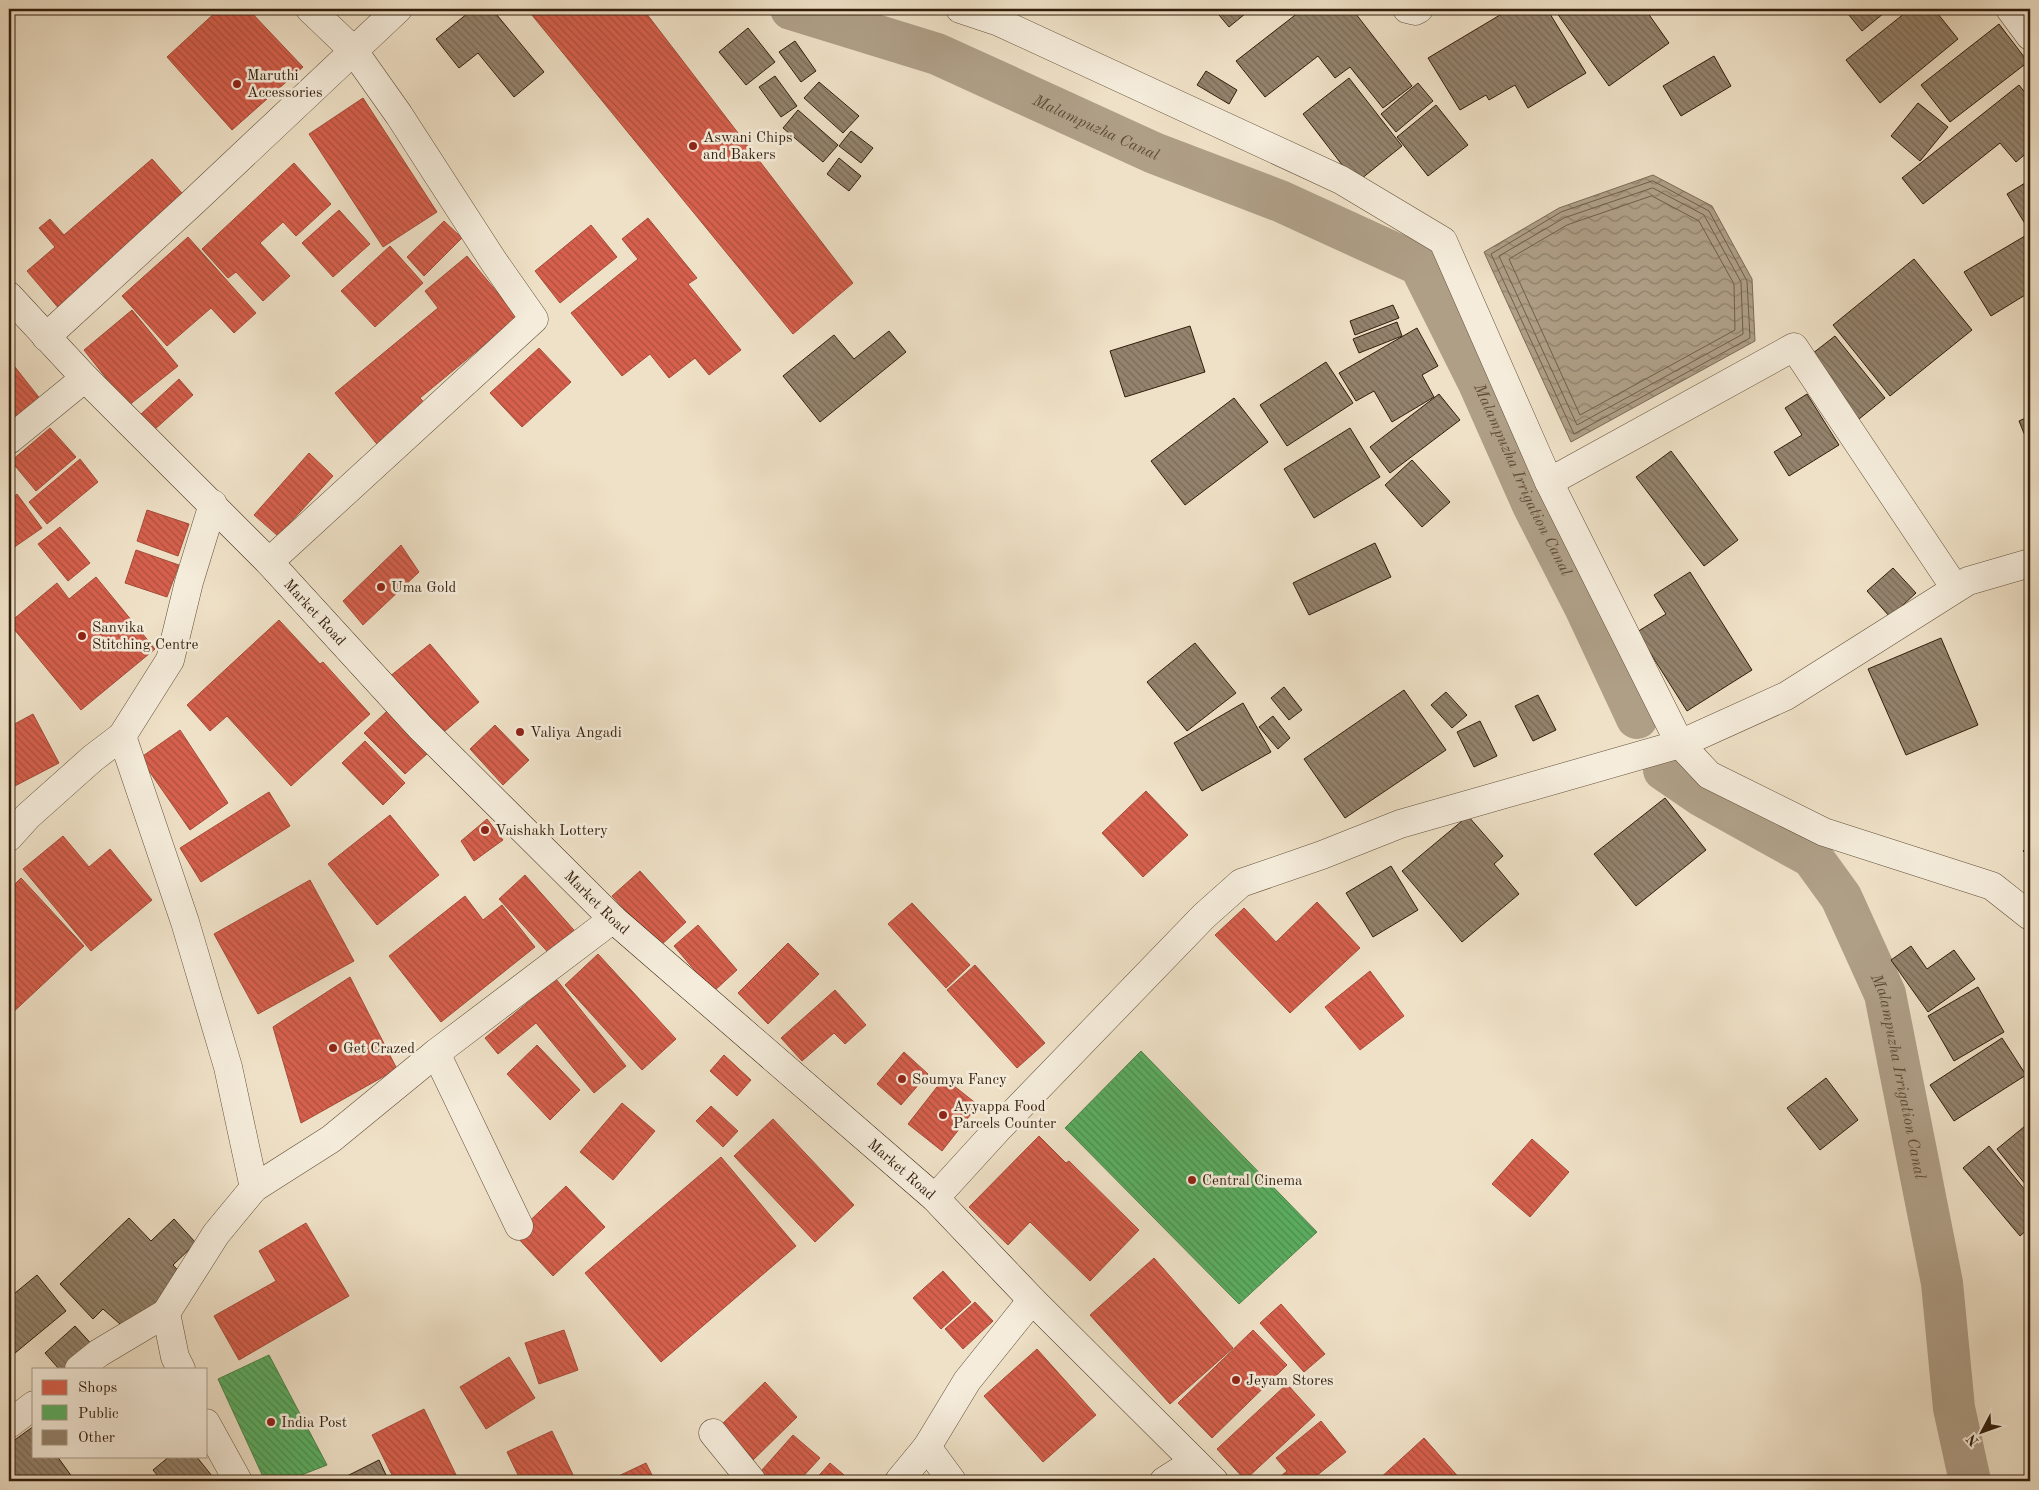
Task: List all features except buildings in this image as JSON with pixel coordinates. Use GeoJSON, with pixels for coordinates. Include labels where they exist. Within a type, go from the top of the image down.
{"type":"FeatureCollection","features":[{"type":"Feature","properties":{"kind":"street"},"geometry":{"type":"LineString","coordinates":[[269,562],[534,319],[494,262],[399,115],[353,50],[310,9]]}},
{"type":"Feature","properties":{"kind":"street"},"geometry":{"type":"LineString","coordinates":[[46,337],[191,204],[398,9]]}},
{"type":"Feature","properties":{"kind":"street"},"geometry":{"type":"LineString","coordinates":[[960,9],[1009,16],[1341,180],[1443,242],[1549,482],[1680,744],[1709,775],[1824,832],[1992,886],[2030,916]]}},
{"type":"Feature","properties":{"kind":"street"},"geometry":{"type":"LineString","coordinates":[[1407,9],[1414,11],[1419,9]]}},
{"type":"Feature","properties":{"kind":"street"},"geometry":{"type":"LineString","coordinates":[[2010,9],[2030,36]]}},
{"type":"Feature","properties":{"kind":"street","name":"Market Road"},"geometry":{"type":"LineString","coordinates":[[9,296],[85,378],[269,562],[420,727],[612,920],[936,1198],[1032,1300],[1214,1481]]}},
{"type":"Feature","properties":{"kind":"street"},"geometry":{"type":"LineString","coordinates":[[1549,482],[1794,347],[1955,588]]}},
{"type":"Feature","properties":{"kind":"street"},"geometry":{"type":"LineString","coordinates":[[9,440],[85,378]]}},
{"type":"Feature","properties":{"kind":"street"},"geometry":{"type":"LineString","coordinates":[[9,837],[28,816],[93,758],[122,736],[170,660],[189,582],[212,504]]}},
{"type":"Feature","properties":{"kind":"street"},"geometry":{"type":"LineString","coordinates":[[936,1198],[997,1130],[1204,916],[1241,882],[1322,855],[1400,824],[1680,744],[1786,696],[1968,581],[2030,564]]}},
{"type":"Feature","properties":{"kind":"street"},"geometry":{"type":"LineString","coordinates":[[122,736],[185,922],[228,1067],[254,1188]]}},
{"type":"Feature","properties":{"kind":"street"},"geometry":{"type":"LineString","coordinates":[[80,1368],[99,1353],[166,1313],[216,1234],[254,1188],[331,1139],[436,1053],[612,920]]}},
{"type":"Feature","properties":{"kind":"street"},"geometry":{"type":"LineString","coordinates":[[436,1053],[519,1226]]}},
{"type":"Feature","properties":{"kind":"street"},"geometry":{"type":"LineString","coordinates":[[899,1481],[928,1447],[967,1381],[1032,1300]]}},
{"type":"Feature","properties":{"kind":"street"},"geometry":{"type":"LineString","coordinates":[[166,1313],[175,1357],[180,1368]]}},
{"type":"Feature","properties":{"kind":"street"},"geometry":{"type":"LineString","coordinates":[[9,1424],[32,1407]]}},
{"type":"Feature","properties":{"kind":"street"},"geometry":{"type":"LineString","coordinates":[[208,1427],[238,1481]]}},
{"type":"Feature","properties":{"kind":"street"},"geometry":{"type":"LineString","coordinates":[[713,1433],[752,1481]]}},
{"type":"Feature","properties":{"kind":"street"},"geometry":{"type":"LineString","coordinates":[[928,1447],[952,1481]]}},
{"type":"Feature","properties":{"kind":"street"},"geometry":{"type":"LineString","coordinates":[[1164,1481],[1194,1462]]}},
{"type":"Feature","properties":{"kind":"water"},"geometry":{"type":"Polygon","coordinates":[[[1653,175],[1712,206],[1752,279],[1755,341],[1571,442],[1484,252],[1559,208],[1653,175]]]}},
{"type":"Feature","properties":{"kind":"waterway","name":"Malampuzha Canal"},"geometry":{"type":"LineString","coordinates":[[791,9],[937,54],[1154,153],[1280,201],[1420,265],[1478,381],[1533,505],[1586,609],[1637,718]]}},
{"type":"Feature","properties":{"kind":"waterway","name":"Malampuzha Irrigation Canal"},"geometry":{"type":"LineString","coordinates":[[1664,770],[1702,796],[1812,857],[1841,897],[1885,994],[1942,1283],[1954,1408],[1970,1481]]}},
{"type":"Feature","properties":{"kind":"place","name":"Maruthi Accessories"},"geometry":{"type":"Point","coordinates":[237,84]}},
{"type":"Feature","properties":{"kind":"place","name":"Aswani Chips and Bakers"},"geometry":{"type":"Point","coordinates":[693,146]}},
{"type":"Feature","properties":{"kind":"place","name":"Uma Gold"},"geometry":{"type":"Point","coordinates":[381,587]}},
{"type":"Feature","properties":{"kind":"place","name":"Sanvika Stitching Centre"},"geometry":{"type":"Point","coordinates":[82,636]}},
{"type":"Feature","properties":{"kind":"place","name":"Valiya Angadi"},"geometry":{"type":"Point","coordinates":[520,732]}},
{"type":"Feature","properties":{"kind":"place","name":"Vaishakh Lottery"},"geometry":{"type":"Point","coordinates":[485,830]}},
{"type":"Feature","properties":{"kind":"place","name":"Get Crazed"},"geometry":{"type":"Point","coordinates":[333,1048]}},
{"type":"Feature","properties":{"kind":"place","name":"Soumya Fancy"},"geometry":{"type":"Point","coordinates":[902,1079]}},
{"type":"Feature","properties":{"kind":"place","name":"Ayyappa Food Parcels Counter"},"geometry":{"type":"Point","coordinates":[943,1115]}},
{"type":"Feature","properties":{"kind":"place","name":"Central Cinema"},"geometry":{"type":"Point","coordinates":[1192,1180]}},
{"type":"Feature","properties":{"kind":"place","name":"Jeyam Stores"},"geometry":{"type":"Point","coordinates":[1236,1380]}},
{"type":"Feature","properties":{"kind":"place","name":"India Post"},"geometry":{"type":"Point","coordinates":[271,1422]}}]}
